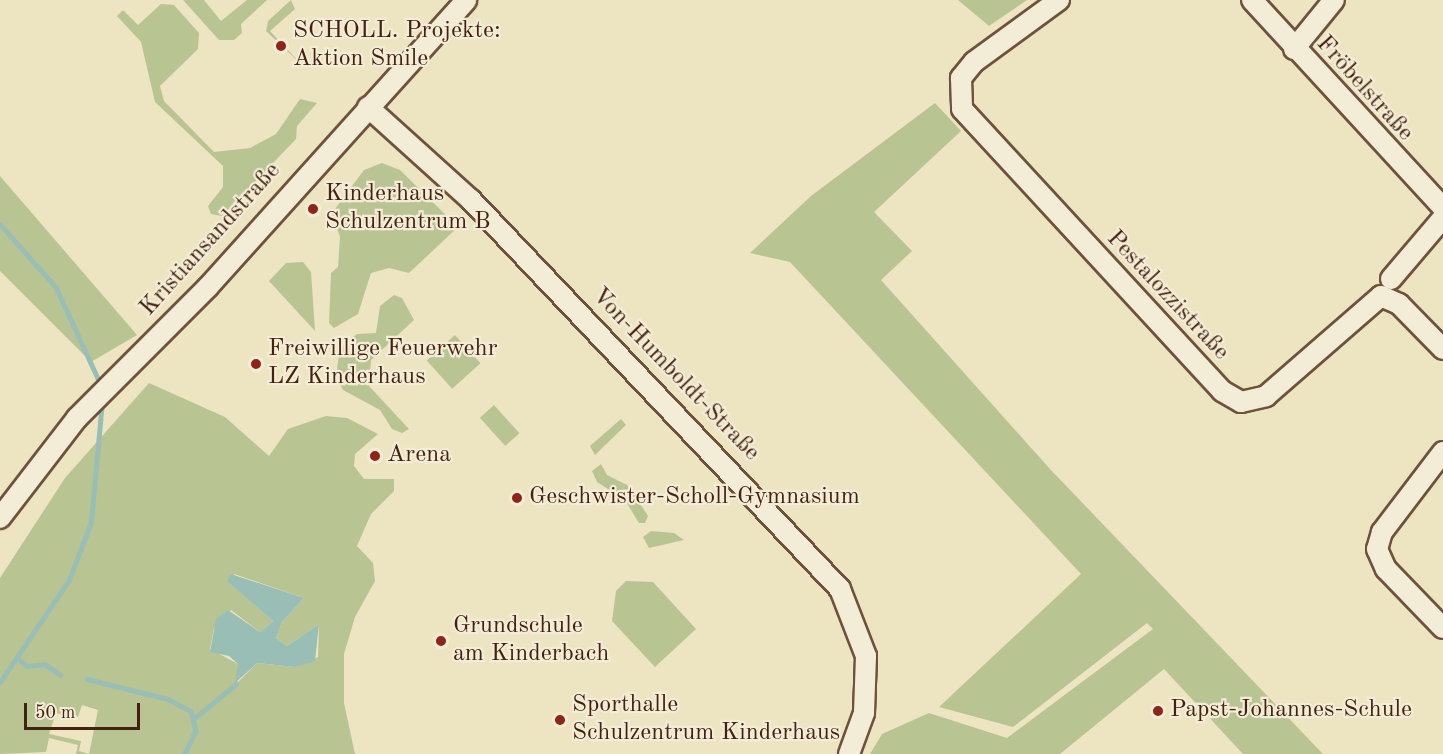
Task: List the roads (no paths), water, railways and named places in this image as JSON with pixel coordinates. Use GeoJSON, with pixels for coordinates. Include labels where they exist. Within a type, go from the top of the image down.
{"type":"FeatureCollection","features":[{"type":"Feature","properties":{"kind":"street","name":"Kristiansandstraße"},"geometry":{"type":"LineString","coordinates":[[0,518],[90,405],[208,287],[466,0]]}},
{"type":"Feature","properties":{"kind":"street","name":"Pestalozzistraße"},"geometry":{"type":"LineString","coordinates":[[1059,0],[974,62],[961,78],[960,103],[973,127],[1234,400],[1253,402],[1266,396],[1381,296],[1399,304],[1443,349]]}},
{"type":"Feature","properties":{"kind":"street","name":"Fröbelstraße"},"geometry":{"type":"LineString","coordinates":[[1252,0],[1294,50],[1443,208]]}},
{"type":"Feature","properties":{"kind":"street"},"geometry":{"type":"LineString","coordinates":[[1294,50],[1334,0]]}},
{"type":"Feature","properties":{"kind":"street","name":"Von-Humboldt-Straße"},"geometry":{"type":"LineString","coordinates":[[368,107],[471,200],[840,589],[866,656],[864,713],[849,754]]}},
{"type":"Feature","properties":{"kind":"street"},"geometry":{"type":"LineString","coordinates":[[1391,279],[1443,218]]}},
{"type":"Feature","properties":{"kind":"street"},"geometry":{"type":"LineString","coordinates":[[1443,452],[1382,532],[1377,549],[1386,569],[1443,628]]}},
{"type":"Feature","properties":{"kind":"water"},"geometry":{"type":"Polygon","coordinates":[[[231,574],[304,598],[282,622],[276,638],[287,646],[319,624],[315,661],[295,667],[257,663],[235,683],[238,664],[229,656],[210,652],[216,619],[228,610],[260,632],[273,621],[227,581],[231,574]]]}},
{"type":"Feature","properties":{"kind":"waterway"},"geometry":{"type":"LineString","coordinates":[[0,224],[56,287],[102,387]]}},
{"type":"Feature","properties":{"kind":"waterway"},"geometry":{"type":"LineString","coordinates":[[0,682],[69,580],[91,522],[102,401]]}},
{"type":"Feature","properties":{"kind":"waterway"},"geometry":{"type":"LineString","coordinates":[[18,658],[27,666],[45,664],[61,675]]}},
{"type":"Feature","properties":{"kind":"waterway"},"geometry":{"type":"LineString","coordinates":[[87,679],[168,699],[191,711],[196,731],[185,754]]}},
{"type":"Feature","properties":{"kind":"waterway"},"geometry":{"type":"LineString","coordinates":[[196,717],[236,684]]}},
{"type":"Feature","properties":{"kind":"place","name":"SCHOLL. Projekte: Aktion Smile"},"geometry":{"type":"Point","coordinates":[281,46]}},
{"type":"Feature","properties":{"kind":"place","name":"Kinderhaus Schulzentrum B"},"geometry":{"type":"Point","coordinates":[313,209]}},
{"type":"Feature","properties":{"kind":"place","name":"Freiwillige Feuerwehr LZ Kinderhaus"},"geometry":{"type":"Point","coordinates":[256,364]}},
{"type":"Feature","properties":{"kind":"place","name":"Arena"},"geometry":{"type":"Point","coordinates":[375,456]}},
{"type":"Feature","properties":{"kind":"place","name":"Geschwister-Scholl-Gymnasium"},"geometry":{"type":"Point","coordinates":[517,498]}},
{"type":"Feature","properties":{"kind":"place","name":"Grundschule am Kinderbach"},"geometry":{"type":"Point","coordinates":[441,641]}},
{"type":"Feature","properties":{"kind":"place","name":"Papst-Johannes-Schule"},"geometry":{"type":"Point","coordinates":[1158,711]}},
{"type":"Feature","properties":{"kind":"place","name":"Sporthalle Schulzentrum Kinderhaus"},"geometry":{"type":"Point","coordinates":[560,720]}}]}
